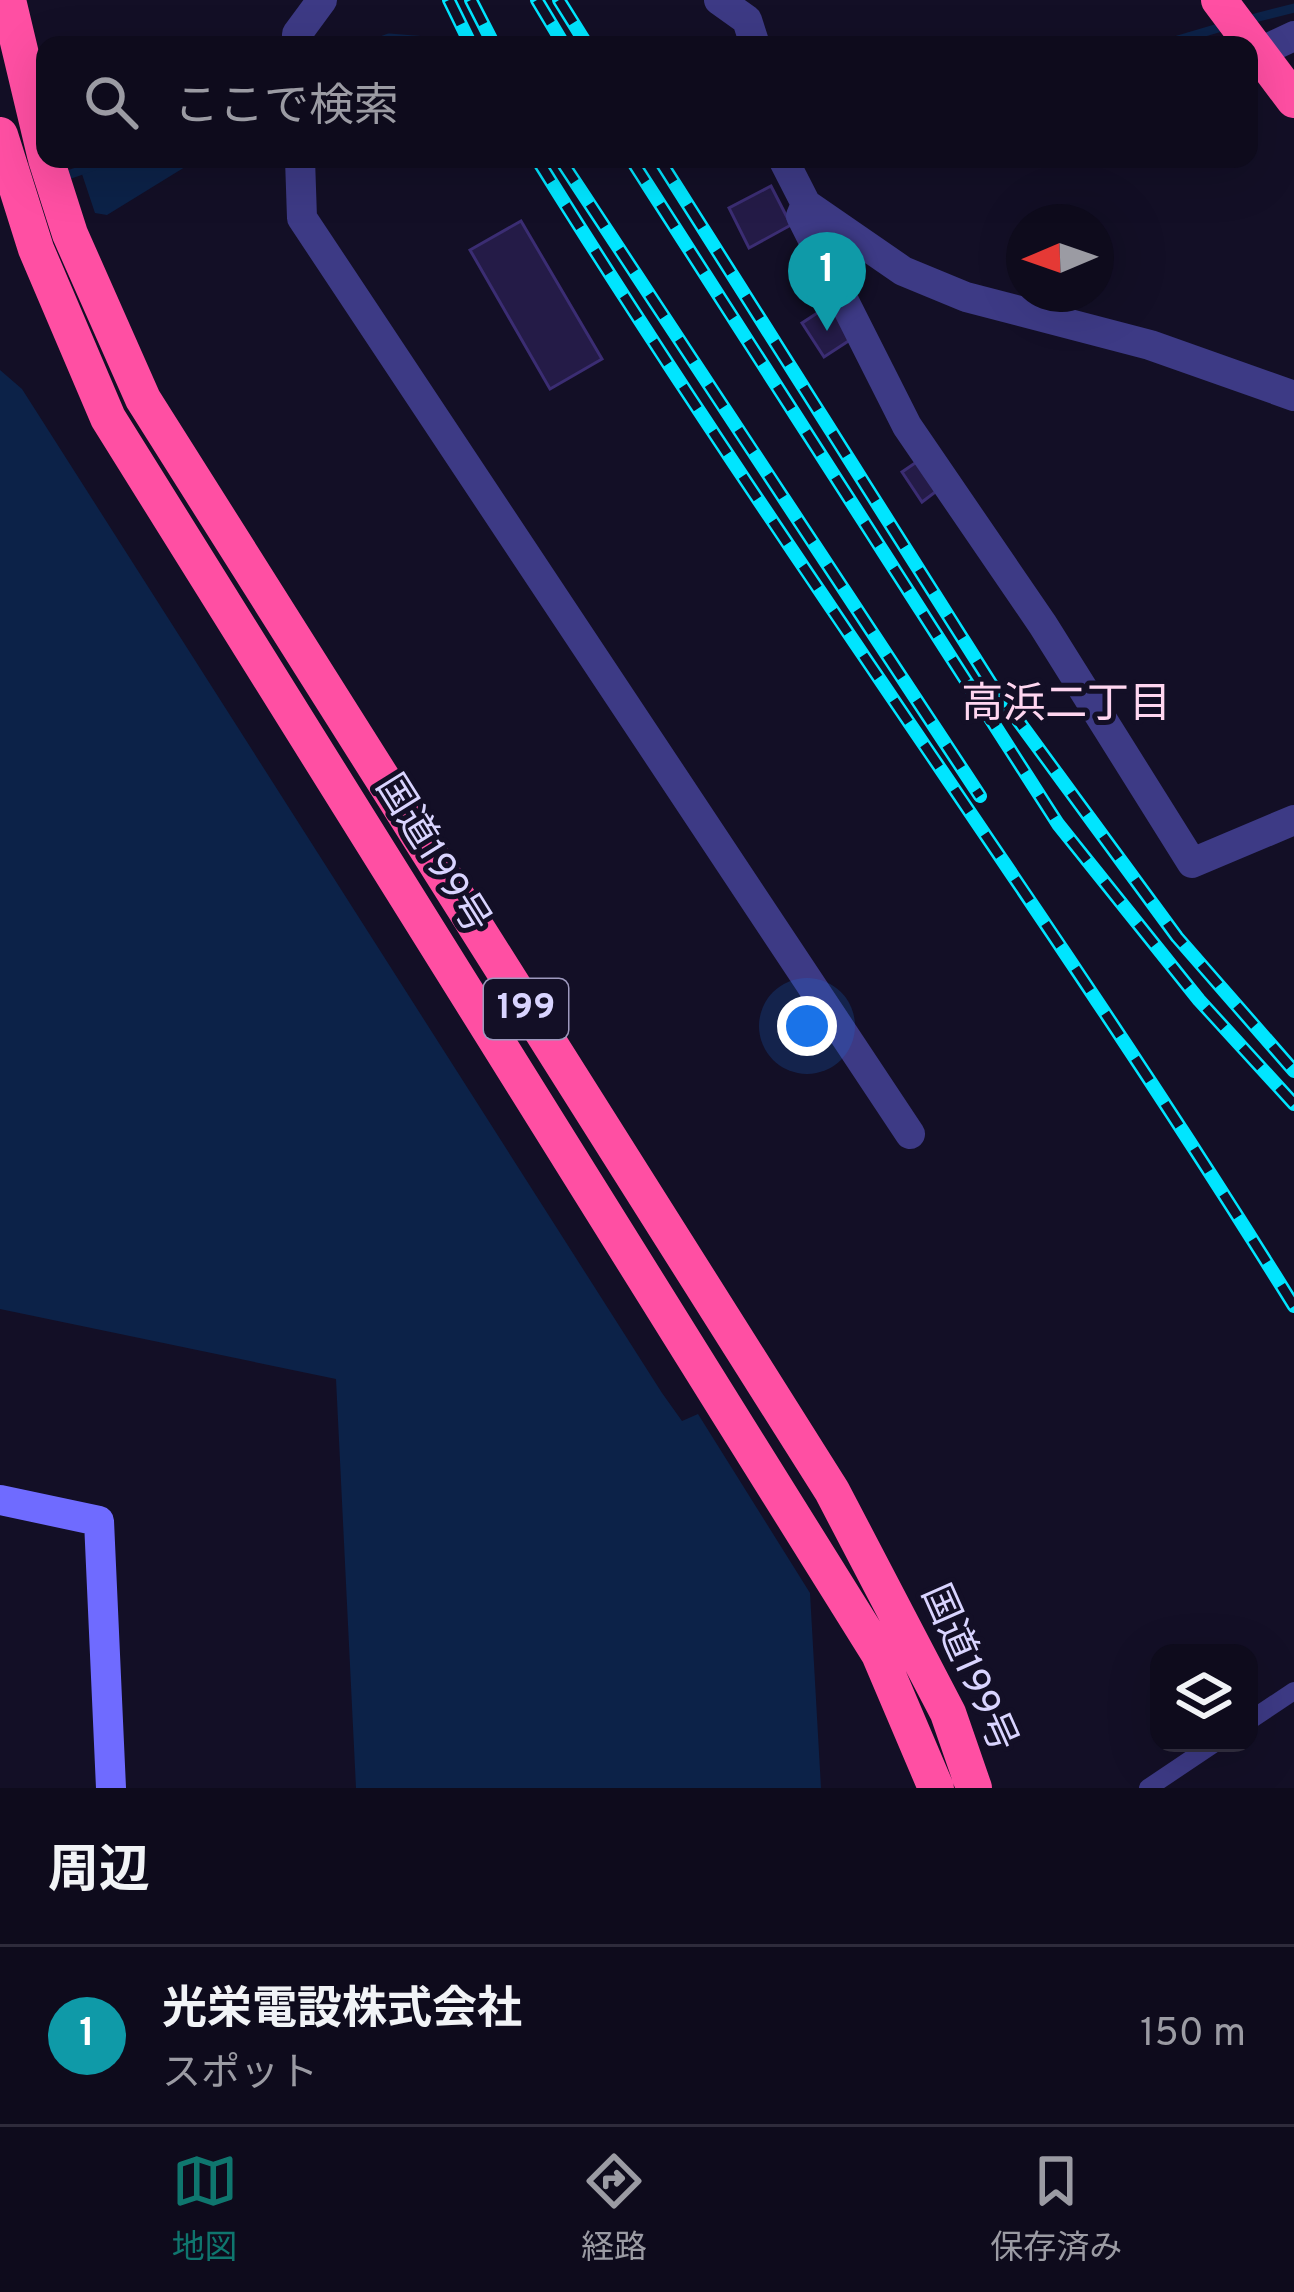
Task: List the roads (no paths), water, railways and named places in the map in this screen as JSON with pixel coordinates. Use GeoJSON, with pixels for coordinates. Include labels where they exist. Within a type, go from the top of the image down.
{"type":"FeatureCollection","features":[{"type":"Feature","properties":{"kind":"highway","name":"国道199号"},"geometry":{"type":"LineString","coordinates":[[8,0],[36,118]]}},
{"type":"Feature","properties":{"kind":"highway"},"geometry":{"type":"LineString","coordinates":[[1219,0],[1247,36]]}},
{"type":"Feature","properties":{"kind":"highway"},"geometry":{"type":"LineString","coordinates":[[1258,51],[1294,100]]}},
{"type":"Feature","properties":{"kind":"highway","name":"国道199号"},"geometry":{"type":"LineString","coordinates":[[2,144],[142,399],[832,1491],[948,1713],[974,1788]]}},
{"type":"Feature","properties":{"kind":"highway","name":"国道199号"},"geometry":{"type":"LineString","coordinates":[[46,168],[53,241],[109,418],[879,1654],[935,1788]]}},
{"type":"Feature","properties":{"kind":"street"},"geometry":{"type":"LineString","coordinates":[[297,36],[322,0]]}},
{"type":"Feature","properties":{"kind":"street"},"geometry":{"type":"LineString","coordinates":[[719,0],[747,20],[752,36]]}},
{"type":"Feature","properties":{"kind":"street"},"geometry":{"type":"LineString","coordinates":[[1258,43],[1294,36]]}},
{"type":"Feature","properties":{"kind":"street"},"geometry":{"type":"LineString","coordinates":[[300,168],[302,218],[910,1134]]}},
{"type":"Feature","properties":{"kind":"street"},"geometry":{"type":"LineString","coordinates":[[787,168],[806,204],[903,271],[966,297],[1150,345],[1294,396]]}},
{"type":"Feature","properties":{"kind":"street"},"geometry":{"type":"LineString","coordinates":[[806,204],[801,216],[907,427],[1043,625],[1192,863],[1294,820]]}},
{"type":"Feature","properties":{"kind":"street"},"geometry":{"type":"LineString","coordinates":[[0,1499],[99,1521],[111,1788]]}},
{"type":"Feature","properties":{"kind":"lane"},"geometry":{"type":"LineString","coordinates":[[1258,1715],[1294,1691]]}},
{"type":"Feature","properties":{"kind":"lane"},"geometry":{"type":"LineString","coordinates":[[1148,1788],[1202,1752]]}},
{"type":"Feature","properties":{"kind":"water"},"geometry":{"type":"Polygon","coordinates":[[[80,168],[183,168],[107,215],[95,213],[80,168]]]}},
{"type":"Feature","properties":{"kind":"water"},"geometry":{"type":"Polygon","coordinates":[[[0,370],[22,389],[662,1393],[682,1421],[698,1414],[810,1593],[821,1788],[356,1788],[336,1379],[0,1309],[0,370]]]}},
{"type":"Feature","properties":{"kind":"waterway"},"geometry":{"type":"LineString","coordinates":[[1247,20],[1294,8]]}},
{"type":"Feature","properties":{"kind":"waterway"},"geometry":{"type":"LineString","coordinates":[[1191,36],[1225,26]]}},
{"type":"Feature","properties":{"kind":"waterway"},"geometry":{"type":"LineString","coordinates":[[62,177],[88,168]]}},
{"type":"Feature","properties":{"kind":"railway"},"geometry":{"type":"LineString","coordinates":[[449,0],[467,36]]}},
{"type":"Feature","properties":{"kind":"railway"},"geometry":{"type":"LineString","coordinates":[[471,0],[489,36]]}},
{"type":"Feature","properties":{"kind":"railway"},"geometry":{"type":"LineString","coordinates":[[537,0],[559,36]]}},
{"type":"Feature","properties":{"kind":"railway"},"geometry":{"type":"LineString","coordinates":[[559,0],[581,36]]}},
{"type":"Feature","properties":{"kind":"railway"},"geometry":{"type":"LineString","coordinates":[[543,168],[723,447],[1108,1017],[1294,1306]]}},
{"type":"Feature","properties":{"kind":"railway"},"geometry":{"type":"LineString","coordinates":[[566,168],[980,796]]}},
{"type":"Feature","properties":{"kind":"railway"},"geometry":{"type":"LineString","coordinates":[[637,168],[1058,824],[1199,1000],[1294,1104]]}},
{"type":"Feature","properties":{"kind":"railway"},"geometry":{"type":"LineString","coordinates":[[665,168],[992,685],[1177,937],[1294,1071]]}},
{"type":"Feature","properties":{"kind":"place","name":"光栄電設株式会社"},"geometry":{"type":"Point","coordinates":[827,331]}},
{"type":"Feature","properties":{"kind":"district","name":"高浜二丁目"},"geometry":{"type":"Point","coordinates":[1066,706]}}]}
